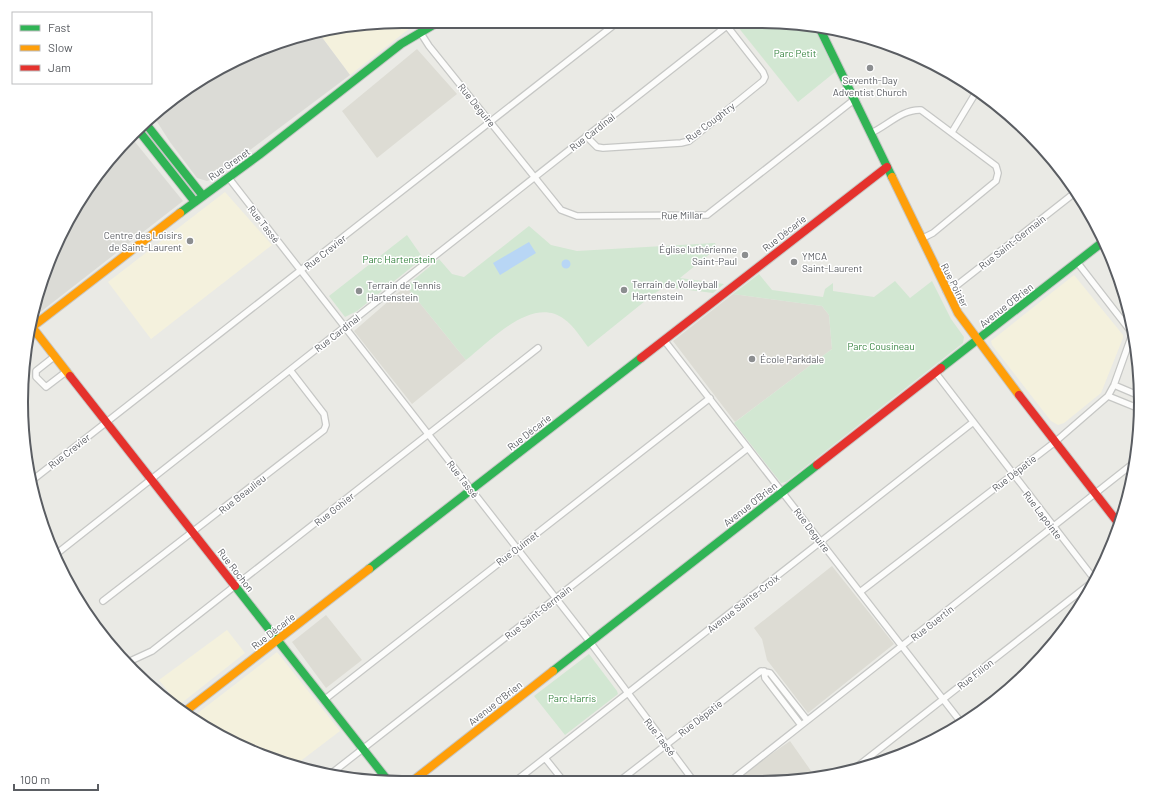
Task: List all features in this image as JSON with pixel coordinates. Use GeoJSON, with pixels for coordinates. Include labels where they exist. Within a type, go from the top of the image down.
{"type":"FeatureCollection","features":[{"type":"Feature","properties":{"kind":"street","name":"Rue Grenet"},"geometry":{"type":"LineString","coordinates":[[36,324],[194,202],[259,155],[401,44],[427,28]]}},
{"type":"Feature","properties":{"kind":"street","name":"Rue Crevier"},"geometry":{"type":"LineString","coordinates":[[36,478],[610,28]]}},
{"type":"Feature","properties":{"kind":"street","name":"Rue Cardinal"},"geometry":{"type":"LineString","coordinates":[[59,552],[724,28]]}},
{"type":"Feature","properties":{"kind":"street","name":"Rue Coughtry"},"geometry":{"type":"LineString","coordinates":[[586,136],[597,147],[603,148],[681,143],[689,141],[763,82],[765,77],[763,72],[729,28]]}},
{"type":"Feature","properties":{"kind":"street","name":"Rue Deguire"},"geometry":{"type":"LineString","coordinates":[[420,32],[534,177]]}},
{"type":"Feature","properties":{"kind":"street","name":"Rue Poirier"},"geometry":{"type":"LineString","coordinates":[[822,33],[839,71],[855,99],[921,240],[961,318],[1115,519]]}},
{"type":"Feature","properties":{"kind":"street"},"geometry":{"type":"LineString","coordinates":[[952,132],[974,95]]}},
{"type":"Feature","properties":{"kind":"street","name":"Rue Millar"},"geometry":{"type":"LineString","coordinates":[[534,177],[561,210],[577,216],[707,215],[855,99]]}},
{"type":"Feature","properties":{"kind":"street"},"geometry":{"type":"LineString","coordinates":[[871,133],[912,109],[921,110],[996,166],[998,173],[996,180],[933,233],[921,240]]}},
{"type":"Feature","properties":{"kind":"street"},"geometry":{"type":"LineString","coordinates":[[149,127],[203,196]]}},
{"type":"Feature","properties":{"kind":"street"},"geometry":{"type":"LineString","coordinates":[[142,134],[194,202]]}},
{"type":"Feature","properties":{"kind":"street","name":"Rue Décarie"},"geometry":{"type":"LineString","coordinates":[[188,709],[887,167]]}},
{"type":"Feature","properties":{"kind":"street","name":"Rue Tassé"},"geometry":{"type":"LineString","coordinates":[[228,177],[590,642],[627,694],[690,776]]}},
{"type":"Feature","properties":{"kind":"street","name":"Rue Saint-Germain"},"geometry":{"type":"LineString","coordinates":[[946,291],[956,286],[1072,195]]}},
{"type":"Feature","properties":{"kind":"street","name":"Avenue O'Brien"},"geometry":{"type":"LineString","coordinates":[[419,776],[1099,245]]}},
{"type":"Feature","properties":{"kind":"street"},"geometry":{"type":"LineString","coordinates":[[1077,262],[1125,321]]}},
{"type":"Feature","properties":{"kind":"street","name":"Rue Rochon"},"geometry":{"type":"LineString","coordinates":[[35,330],[236,585],[384,775]]}},
{"type":"Feature","properties":{"kind":"street","name":"Rue Deguire"},"geometry":{"type":"LineString","coordinates":[[664,340],[783,491],[958,719]]}},
{"type":"Feature","properties":{"kind":"street","name":"Rue Dépatie"},"geometry":{"type":"LineString","coordinates":[[860,592],[1055,442],[1108,396],[1114,386],[1129,342]]}},
{"type":"Feature","properties":{"kind":"street","name":"Rue Gohier"},"geometry":{"type":"LineString","coordinates":[[133,661],[139,656],[147,654],[538,348]]}},
{"type":"Feature","properties":{"kind":"street"},"geometry":{"type":"LineString","coordinates":[[55,356],[36,371],[36,377],[46,387],[67,371]]}},
{"type":"Feature","properties":{"kind":"street","name":"Rue Beaulieu"},"geometry":{"type":"LineString","coordinates":[[103,601],[324,430],[326,425],[324,414],[290,370]]}},
{"type":"Feature","properties":{"kind":"street","name":"Rue Lapointe"},"geometry":{"type":"LineString","coordinates":[[935,372],[972,423],[1091,575]]}},
{"type":"Feature","properties":{"kind":"street"},"geometry":{"type":"LineString","coordinates":[[1114,386],[1134,394]]}},
{"type":"Feature","properties":{"kind":"street"},"geometry":{"type":"LineString","coordinates":[[1108,396],[1134,406]]}},
{"type":"Feature","properties":{"kind":"street","name":"Rue Ouimet"},"geometry":{"type":"LineString","coordinates":[[324,700],[710,398]]}},
{"type":"Feature","properties":{"kind":"street","name":"Avenue Sainte-Croix"},"geometry":{"type":"LineString","coordinates":[[522,776],[972,423]]}},
{"type":"Feature","properties":{"kind":"street","name":"Rue Saint-Germain"},"geometry":{"type":"LineString","coordinates":[[336,770],[748,448]]}},
{"type":"Feature","properties":{"kind":"street","name":"Rue Guertin"},"geometry":{"type":"LineString","coordinates":[[737,776],[1128,467]]}},
{"type":"Feature","properties":{"kind":"street","name":"Rue Filion"},"geometry":{"type":"LineString","coordinates":[[865,761],[1084,588]]}},
{"type":"Feature","properties":{"kind":"street","name":"Rue Dépatie"},"geometry":{"type":"LineString","coordinates":[[626,776],[760,671],[764,671]]}},
{"type":"Feature","properties":{"kind":"street"},"geometry":{"type":"LineString","coordinates":[[801,725],[764,678],[764,671],[770,673],[807,720]]}},
{"type":"Feature","properties":{"kind":"street"},"geometry":{"type":"LineString","coordinates":[[782,700],[787,696]]}},
{"type":"Feature","properties":{"kind":"street"},"geometry":{"type":"LineString","coordinates":[[545,758],[559,776]]}},
{"type":"Feature","properties":{"kind":"shaded area"},"geometry":{"type":"Polygon","coordinates":[[[410,28],[350,75],[322,37],[353,31],[410,28]]]}},
{"type":"Feature","properties":{"kind":"shaded area"},"geometry":{"type":"Polygon","coordinates":[[[322,37],[350,75],[210,180],[207,181],[197,178],[170,142],[156,120],[194,91],[215,78],[259,56],[322,37]]]}},
{"type":"Feature","properties":{"kind":"shaded area"},"geometry":{"type":"Polygon","coordinates":[[[417,49],[457,94],[377,158],[342,111],[417,49]]]}},
{"type":"Feature","properties":{"kind":"shaded area"},"geometry":{"type":"Polygon","coordinates":[[[135,141],[183,201],[39,313],[56,259],[78,215],[105,174],[135,141]]]}},
{"type":"Feature","properties":{"kind":"shaded area"},"geometry":{"type":"Polygon","coordinates":[[[225,192],[272,245],[151,339],[108,282],[225,192]]]}},
{"type":"Feature","properties":{"kind":"shaded area"},"geometry":{"type":"Polygon","coordinates":[[[1074,275],[1123,335],[1123,338],[1101,393],[1064,423],[1058,425],[1051,421],[992,345],[991,341],[1074,275]]]}},
{"type":"Feature","properties":{"kind":"shaded area"},"geometry":{"type":"Polygon","coordinates":[[[406,286],[466,360],[412,404],[354,331],[406,286]]]}},
{"type":"Feature","properties":{"kind":"shaded area","name":"École Parkdale"},"geometry":{"type":"Polygon","coordinates":[[[733,294],[822,306],[829,315],[832,349],[735,422],[673,341],[733,294]]]}},
{"type":"Feature","properties":{"kind":"shaded area"},"geometry":{"type":"Polygon","coordinates":[[[832,566],[894,644],[808,713],[767,660],[762,639],[754,628],[832,566]]]}},
{"type":"Feature","properties":{"kind":"shaded area"},"geometry":{"type":"Polygon","coordinates":[[[326,615],[362,660],[326,688],[292,642],[326,615]]]}},
{"type":"Feature","properties":{"kind":"shaded area"},"geometry":{"type":"Polygon","coordinates":[[[227,630],[245,653],[181,704],[174,699],[159,680],[227,630]]]}},
{"type":"Feature","properties":{"kind":"shaded area"},"geometry":{"type":"Polygon","coordinates":[[[277,652],[340,731],[300,761],[259,748],[215,726],[196,714],[277,652]]]}},
{"type":"Feature","properties":{"kind":"shaded area"},"geometry":{"type":"Polygon","coordinates":[[[790,741],[812,772],[784,775],[740,776],[790,741]]]}},
{"type":"Feature","properties":{"kind":"green space","name":"Parc Petit"},"geometry":{"type":"Polygon","coordinates":[[[739,28],[784,29],[816,32],[835,72],[798,102],[739,28]]]}},
{"type":"Feature","properties":{"kind":"green space","name":"Parc Hartenstein"},"geometry":{"type":"Polygon","coordinates":[[[529,226],[551,245],[577,251],[715,243],[717,248],[680,278],[724,284],[713,293],[665,287],[655,293],[588,347],[564,319],[552,313],[538,313],[525,317],[512,324],[466,360],[406,286],[439,259],[452,274],[464,277],[529,226]]]}},
{"type":"Feature","properties":{"kind":"green space","name":"Parc Hartenstein"},"geometry":{"type":"Polygon","coordinates":[[[407,235],[423,258],[357,311],[345,317],[329,296],[407,235]]]}},
{"type":"Feature","properties":{"kind":"green space","name":"Parc Cousineau"},"geometry":{"type":"Polygon","coordinates":[[[759,274],[772,290],[823,297],[825,289],[833,283],[833,291],[874,297],[895,281],[910,298],[932,281],[951,319],[964,337],[963,343],[786,482],[781,483],[734,423],[832,349],[829,315],[822,306],[733,294],[759,274]]]}},
{"type":"Feature","properties":{"kind":"green space","name":"Parc Harris"},"geometry":{"type":"Polygon","coordinates":[[[589,654],[618,694],[565,735],[534,696],[589,654]]]}},
{"type":"Feature","properties":{"kind":"water"},"geometry":{"type":"Polygon","coordinates":[[[529,242],[536,253],[500,275],[493,263],[529,242]]]}},
{"type":"Feature","properties":{"kind":"water"},"geometry":{"type":"Polygon","coordinates":[[[564,260],[568,260],[570,264],[568,268],[564,268],[562,266],[562,262],[564,260]]]}},
{"type":"Feature","properties":{"kind":"traffic: fast"},"geometry":{"type":"LineString","coordinates":[[180,213],[259,155],[401,44],[428,28]]}},
{"type":"Feature","properties":{"kind":"traffic: fast"},"geometry":{"type":"LineString","coordinates":[[822,33],[892,177]]}},
{"type":"Feature","properties":{"kind":"traffic: fast"},"geometry":{"type":"LineString","coordinates":[[149,127],[203,196]]}},
{"type":"Feature","properties":{"kind":"traffic: fast"},"geometry":{"type":"LineString","coordinates":[[142,134],[195,202]]}},
{"type":"Feature","properties":{"kind":"traffic: fast"},"geometry":{"type":"LineString","coordinates":[[941,368],[1099,245]]}},
{"type":"Feature","properties":{"kind":"traffic: fast"},"geometry":{"type":"LineString","coordinates":[[369,569],[641,358]]}},
{"type":"Feature","properties":{"kind":"traffic: fast"},"geometry":{"type":"LineString","coordinates":[[553,671],[817,465]]}},
{"type":"Feature","properties":{"kind":"traffic: fast"},"geometry":{"type":"LineString","coordinates":[[235,586],[384,775]]}},
{"type":"Feature","properties":{"kind":"traffic: slow"},"geometry":{"type":"LineString","coordinates":[[892,177],[958,313],[1019,395]]}},
{"type":"Feature","properties":{"kind":"traffic: slow"},"geometry":{"type":"LineString","coordinates":[[36,324],[180,213]]}},
{"type":"Feature","properties":{"kind":"traffic: slow"},"geometry":{"type":"LineString","coordinates":[[35,331],[70,376]]}},
{"type":"Feature","properties":{"kind":"traffic: slow"},"geometry":{"type":"LineString","coordinates":[[188,709],[369,569]]}},
{"type":"Feature","properties":{"kind":"traffic: slow"},"geometry":{"type":"LineString","coordinates":[[419,776],[553,671]]}},
{"type":"Feature","properties":{"kind":"traffic: jam"},"geometry":{"type":"LineString","coordinates":[[641,358],[887,167]]}},
{"type":"Feature","properties":{"kind":"traffic: jam"},"geometry":{"type":"LineString","coordinates":[[817,465],[941,368]]}},
{"type":"Feature","properties":{"kind":"traffic: jam"},"geometry":{"type":"LineString","coordinates":[[70,376],[235,586]]}},
{"type":"Feature","properties":{"kind":"traffic: jam"},"geometry":{"type":"LineString","coordinates":[[1019,395],[1115,519]]}},
{"type":"Feature","properties":{"kind":"place","name":"Seventh-Day Adventist Church"},"geometry":{"type":"Point","coordinates":[870,68]}},
{"type":"Feature","properties":{"kind":"place","name":"Centre des Loisirs de Saint-Laurent"},"geometry":{"type":"Point","coordinates":[190,241]}},
{"type":"Feature","properties":{"kind":"place","name":"Église luthérienne Saint-Paul"},"geometry":{"type":"Point","coordinates":[745,255]}},
{"type":"Feature","properties":{"kind":"place","name":"YMCA Saint-Laurent"},"geometry":{"type":"Point","coordinates":[794,262]}},
{"type":"Feature","properties":{"kind":"place","name":"Terrain de Volleyball Hartenstein"},"geometry":{"type":"Point","coordinates":[624,290]}},
{"type":"Feature","properties":{"kind":"place","name":"Terrain de Tennis Hartenstein"},"geometry":{"type":"Point","coordinates":[359,291]}},
{"type":"Feature","properties":{"kind":"place","name":"École Parkdale"},"geometry":{"type":"Point","coordinates":[752,359]}}]}
